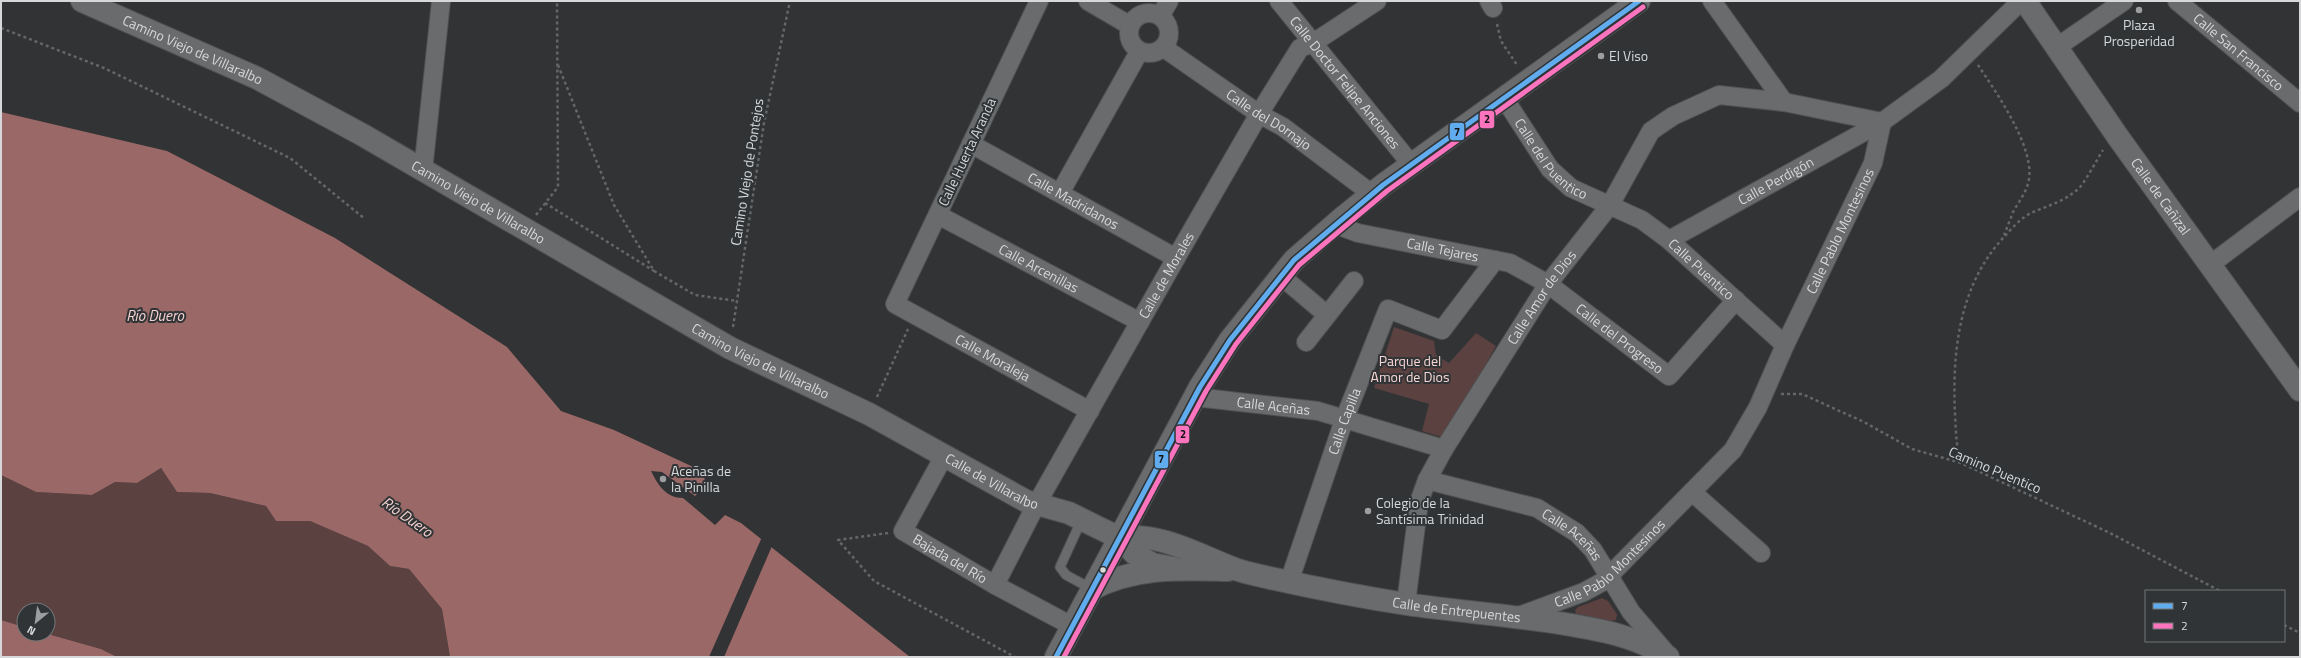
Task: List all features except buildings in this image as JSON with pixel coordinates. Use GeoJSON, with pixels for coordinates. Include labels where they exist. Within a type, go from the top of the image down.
{"type":"FeatureCollection","features":[{"type":"Feature","properties":{"kind":"street","name":"Camino Viejo de Villaralbo"},"geometry":{"type":"LineString","coordinates":[[83,1],[257,78],[423,171],[730,348],[869,414]]}},
{"type":"Feature","properties":{"kind":"street"},"geometry":{"type":"LineString","coordinates":[[423,171],[441,1]]}},
{"type":"Feature","properties":{"kind":"street","name":"Calle Huerta Aranda"},"geometry":{"type":"LineString","coordinates":[[895,304],[1038,1]]}},
{"type":"Feature","properties":{"kind":"street"},"geometry":{"type":"LineString","coordinates":[[1088,1],[1129,25]]}},
{"type":"Feature","properties":{"kind":"street","name":"Calle Doctor Felipe Anciones"},"geometry":{"type":"LineString","coordinates":[[1279,1],[1412,164]]}},
{"type":"Feature","properties":{"kind":"street","name":"Calle de Morales"},"geometry":{"type":"LineString","coordinates":[[995,585],[1036,505],[1176,258],[1259,114],[1300,48],[1312,43],[1377,1]]}},
{"type":"Feature","properties":{"kind":"street"},"geometry":{"type":"LineString","coordinates":[[1056,657],[1195,398],[1230,340],[1294,260],[1334,224],[1372,194],[1639,1]]}},
{"type":"Feature","properties":{"kind":"street"},"geometry":{"type":"LineString","coordinates":[[1712,1],[1784,102]]}},
{"type":"Feature","properties":{"kind":"street"},"geometry":{"type":"LineString","coordinates":[[1882,122],[1941,79],[2021,1]]}},
{"type":"Feature","properties":{"kind":"street","name":"Calle de Cañizal"},"geometry":{"type":"LineString","coordinates":[[2025,1],[2118,137],[2211,264],[2300,390]]}},
{"type":"Feature","properties":{"kind":"street"},"geometry":{"type":"LineString","coordinates":[[2057,47],[2124,1]]}},
{"type":"Feature","properties":{"kind":"street","name":"Calle San Francisco"},"geometry":{"type":"LineString","coordinates":[[2177,1],[2300,103]]}},
{"type":"Feature","properties":{"kind":"street"},"geometry":{"type":"LineString","coordinates":[[1165,8],[1170,37],[1164,48],[1152,54],[1139,52],[1129,40],[1129,25],[1143,13],[1165,8]]}},
{"type":"Feature","properties":{"kind":"street","name":"Calle del Dornajo"},"geometry":{"type":"LineString","coordinates":[[1164,48],[1259,114],[1283,127],[1372,194]]}},
{"type":"Feature","properties":{"kind":"street"},"geometry":{"type":"LineString","coordinates":[[1060,193],[1139,52]]}},
{"type":"Feature","properties":{"kind":"street","name":"Calle Amor de Dios"},"geometry":{"type":"LineString","coordinates":[[1406,604],[1419,502],[1426,480],[1548,284],[1610,205],[1651,131],[1673,116],[1719,95],[1784,102],[1882,122]]}},
{"type":"Feature","properties":{"kind":"street","name":"Calle del Puentico"},"geometry":{"type":"LineString","coordinates":[[1504,98],[1550,170],[1571,188],[1610,205]]}},
{"type":"Feature","properties":{"kind":"street","name":"Calle Perdigón"},"geometry":{"type":"LineString","coordinates":[[1669,240],[1882,122]]}},
{"type":"Feature","properties":{"kind":"street","name":"Calle Pablo Montesinos"},"geometry":{"type":"LineString","coordinates":[[1516,617],[1584,592],[1609,576],[1733,450],[1758,407],[1785,345],[1873,163],[1882,122]]}},
{"type":"Feature","properties":{"kind":"street","name":"Calle Madridanos"},"geometry":{"type":"LineString","coordinates":[[971,144],[1176,258]]}},
{"type":"Feature","properties":{"kind":"street"},"geometry":{"type":"LineString","coordinates":[[2211,264],[2299,200]]}},
{"type":"Feature","properties":{"kind":"street","name":"Calle Puentico"},"geometry":{"type":"LineString","coordinates":[[1610,205],[1642,220],[1669,240],[1785,345]]}},
{"type":"Feature","properties":{"kind":"street","name":"Calle Arcenillas"},"geometry":{"type":"LineString","coordinates":[[938,215],[1140,322]]}},
{"type":"Feature","properties":{"kind":"street","name":"Calle Tejares"},"geometry":{"type":"LineString","coordinates":[[1334,224],[1358,233],[1510,263],[1548,284]]}},
{"type":"Feature","properties":{"kind":"street","name":"Calle Capilla"},"geometry":{"type":"LineString","coordinates":[[1289,582],[1344,420],[1388,309],[1442,330],[1495,260]]}},
{"type":"Feature","properties":{"kind":"street"},"geometry":{"type":"LineString","coordinates":[[1281,276],[1327,315]]}},
{"type":"Feature","properties":{"kind":"street"},"geometry":{"type":"LineString","coordinates":[[1306,342],[1354,282]]}},
{"type":"Feature","properties":{"kind":"street","name":"Calle del Progreso"},"geometry":{"type":"LineString","coordinates":[[1548,284],[1669,376],[1736,300]]}},
{"type":"Feature","properties":{"kind":"street","name":"Calle Moraleja"},"geometry":{"type":"LineString","coordinates":[[895,304],[1090,411]]}},
{"type":"Feature","properties":{"kind":"street","name":"Calle Aceñas"},"geometry":{"type":"LineString","coordinates":[[1195,398],[1318,411],[1444,449]]}},
{"type":"Feature","properties":{"kind":"street","name":"Calle de Villaralbo"},"geometry":{"type":"LineString","coordinates":[[869,414],[1036,505],[1069,513],[1120,538]]}},
{"type":"Feature","properties":{"kind":"street","name":"Bajada del Río"},"geometry":{"type":"LineString","coordinates":[[944,456],[904,531],[995,585],[1072,626]]}},
{"type":"Feature","properties":{"kind":"street","name":"Calle Aceñas"},"geometry":{"type":"LineString","coordinates":[[1426,480],[1482,492],[1537,508],[1577,533],[1593,550],[1631,612],[1669,657]]}},
{"type":"Feature","properties":{"kind":"street"},"geometry":{"type":"LineString","coordinates":[[1692,492],[1761,553]]}},
{"type":"Feature","properties":{"kind":"street","name":"Calle de Entrepuentes"},"geometry":{"type":"LineString","coordinates":[[1120,538],[1136,536],[1154,539],[1196,552],[1241,571],[1289,582],[1406,604],[1516,617],[1620,634],[1640,642],[1669,657]]}},
{"type":"Feature","properties":{"kind":"street","name":"Calle de Entrepuentes"},"geometry":{"type":"LineString","coordinates":[[1120,538],[1134,553],[1146,561],[1158,566],[1241,571]]}},
{"type":"Feature","properties":{"kind":"street","name":"Calle de Entrepuentes"},"geometry":{"type":"LineString","coordinates":[[1092,589],[1126,576],[1174,568]]}},
{"type":"Feature","properties":{"kind":"lane"},"geometry":{"type":"LineString","coordinates":[[1082,519],[1060,567],[1066,576],[1092,589]]}},
{"type":"Feature","properties":{"kind":"path"},"geometry":{"type":"LineString","coordinates":[[525,230],[558,187],[557,1]]}},
{"type":"Feature","properties":{"kind":"path","name":"Camino Viejo de Pontejos"},"geometry":{"type":"LineString","coordinates":[[730,348],[764,123],[790,1]]}},
{"type":"Feature","properties":{"kind":"path"},"geometry":{"type":"LineString","coordinates":[[1491,4],[1501,41],[1528,81]]}},
{"type":"Feature","properties":{"kind":"path"},"geometry":{"type":"LineString","coordinates":[[1,28],[104,68],[290,158],[365,219]]}},
{"type":"Feature","properties":{"kind":"path"},"geometry":{"type":"LineString","coordinates":[[1969,52],[2005,104],[2028,157],[2029,178],[2024,195],[2014,211],[2003,238]]}},
{"type":"Feature","properties":{"kind":"path"},"geometry":{"type":"LineString","coordinates":[[558,65],[614,205],[654,271]]}},
{"type":"Feature","properties":{"kind":"path"},"geometry":{"type":"LineString","coordinates":[[1961,463],[1957,451],[1954,387],[1957,346],[1963,310],[1976,276],[2003,238],[2029,214],[2059,203],[2079,190],[2104,149],[2118,137]]}},
{"type":"Feature","properties":{"kind":"path"},"geometry":{"type":"LineString","coordinates":[[545,203],[695,295],[737,301]]}},
{"type":"Feature","properties":{"kind":"path"},"geometry":{"type":"LineString","coordinates":[[869,414],[915,315]]}},
{"type":"Feature","properties":{"kind":"path","name":"Camino Puentico"},"geometry":{"type":"LineString","coordinates":[[1758,407],[1780,394],[1802,394],[1864,422],[1912,449],[1961,463],[2110,533],[2218,590]]}},
{"type":"Feature","properties":{"kind":"path"},"geometry":{"type":"LineString","coordinates":[[904,531],[838,540],[874,581],[1015,657]]}},
{"type":"Feature","properties":{"kind":"path"},"geometry":{"type":"LineString","coordinates":[[2285,626],[2300,633]]}},
{"type":"Feature","properties":{"kind":"green space","name":"Parque del Amor de Dios"},"geometry":{"type":"Polygon","coordinates":[[[1394,327],[1434,341],[1436,355],[1449,363],[1476,333],[1496,346],[1445,438],[1422,431],[1429,404],[1374,388],[1394,327]]]}},
{"type":"Feature","properties":{"kind":"green space"},"geometry":{"type":"Polygon","coordinates":[[[161,468],[177,492],[210,493],[266,506],[276,521],[310,521],[368,546],[390,566],[409,569],[442,609],[450,657],[117,657],[101,649],[56,636],[56,602],[16,602],[16,625],[1,620],[1,475],[36,492],[92,495],[115,482],[137,483],[161,468]]]}},
{"type":"Feature","properties":{"kind":"green space"},"geometry":{"type":"Polygon","coordinates":[[[1602,598],[1608,601],[1617,614],[1616,620],[1611,621],[1576,614],[1575,610],[1578,607],[1602,598]]]}},
{"type":"Feature","properties":{"kind":"water","name":"Río Duero"},"geometry":{"type":"Polygon","coordinates":[[[1,112],[167,151],[335,238],[507,347],[561,411],[614,430],[704,472],[705,486],[695,496],[662,472],[651,471],[663,490],[672,496],[683,498],[715,525],[725,515],[741,523],[910,657],[450,657],[442,609],[409,569],[390,566],[368,546],[310,521],[276,521],[266,506],[210,493],[177,492],[161,468],[137,483],[115,482],[92,495],[36,492],[1,475],[1,112]]]}},
{"type":"Feature","properties":{"kind":"water"},"geometry":{"type":"Polygon","coordinates":[[[1,620],[16,625],[16,642],[56,642],[56,636],[101,649],[117,657],[1,657],[1,620]]]}},
{"type":"Feature","properties":{"kind":"pier"},"geometry":{"type":"Polygon","coordinates":[[[762,537],[772,546],[724,657],[709,657],[762,537]]]}},
{"type":"Feature","properties":{"kind":"transit line","name":"7"},"geometry":{"type":"LineString","coordinates":[[1056,657],[1200,387],[1230,340],[1294,260],[1383,185],[1639,1]]}},
{"type":"Feature","properties":{"kind":"transit line","name":"2"},"geometry":{"type":"LineString","coordinates":[[1064,657],[1206,391],[1236,344],[1299,265],[1387,191],[1643,7]]}},
{"type":"Feature","properties":{"kind":"place","name":"Plaza Prosperidad"},"geometry":{"type":"Point","coordinates":[2139,10]}},
{"type":"Feature","properties":{"kind":"place","name":"El Viso"},"geometry":{"type":"Point","coordinates":[1601,56]}},
{"type":"Feature","properties":{"kind":"place","name":"Aceñas de la Pinilla"},"geometry":{"type":"Point","coordinates":[663,479]}},
{"type":"Feature","properties":{"kind":"place","name":"Colegio de la Santísima Trinidad"},"geometry":{"type":"Point","coordinates":[1368,511]}}]}
